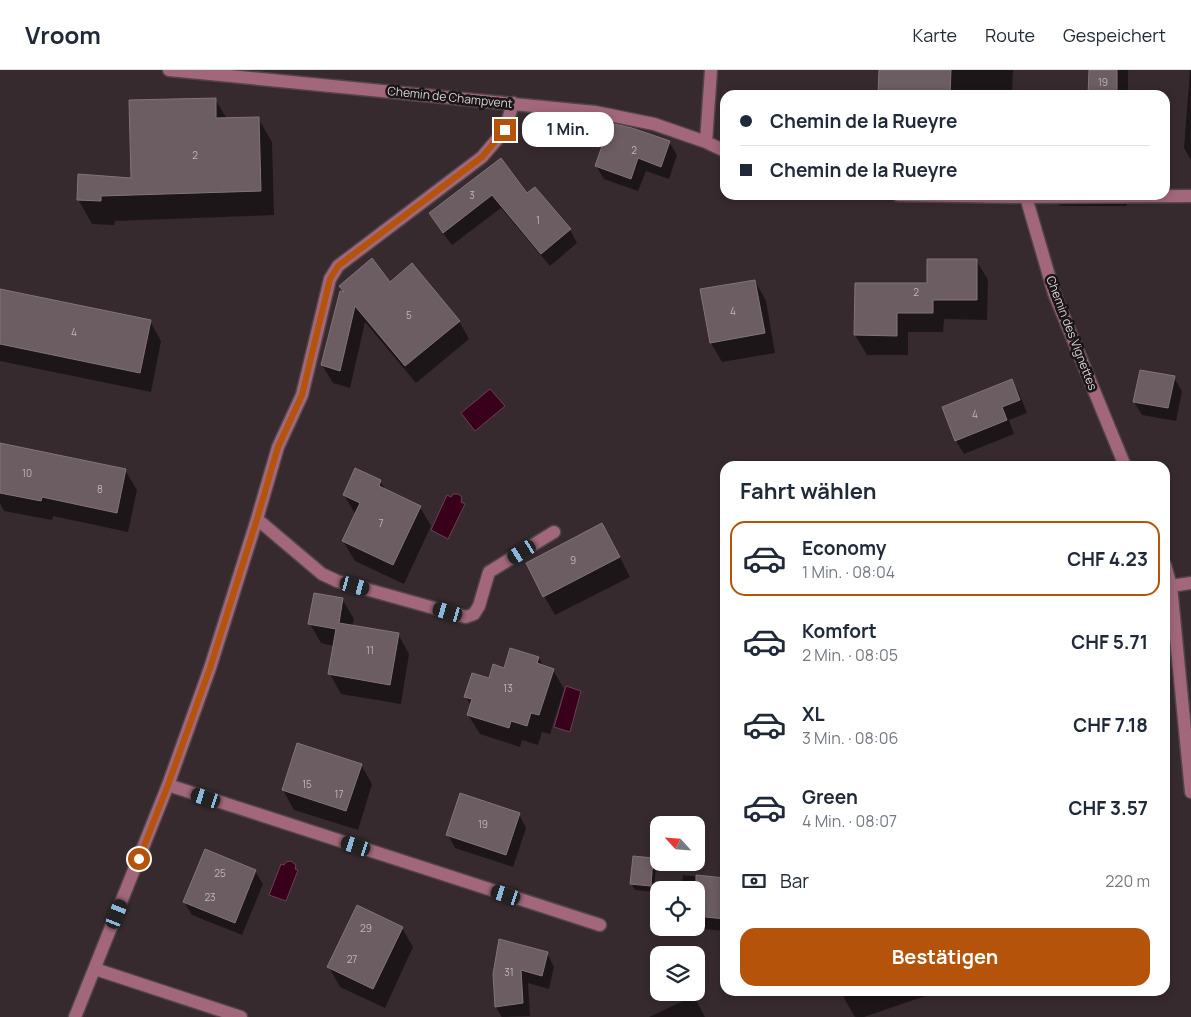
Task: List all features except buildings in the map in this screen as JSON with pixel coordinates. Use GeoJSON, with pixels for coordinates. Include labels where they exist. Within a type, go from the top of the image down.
{"type":"FeatureCollection","features":[{"type":"Feature","properties":{"kind":"street","name":"Chemin de Champvent"},"geometry":{"type":"LineString","coordinates":[[169,70],[595,112],[654,124],[720,148]]}},
{"type":"Feature","properties":{"kind":"street"},"geometry":{"type":"LineString","coordinates":[[706,142],[711,70]]}},
{"type":"Feature","properties":{"kind":"street"},"geometry":{"type":"LineString","coordinates":[[75,1017],[168,785],[210,668],[278,447],[302,395],[330,279],[338,266],[482,157],[505,130],[513,104]]}},
{"type":"Feature","properties":{"kind":"street"},"geometry":{"type":"LineString","coordinates":[[1170,196],[1191,196]]}},
{"type":"Feature","properties":{"kind":"street","name":"Chemin des Vignettes"},"geometry":{"type":"LineString","coordinates":[[1027,200],[1054,293],[1123,461]]}},
{"type":"Feature","properties":{"kind":"street"},"geometry":{"type":"LineString","coordinates":[[257,519],[322,574],[337,581],[466,617],[474,614],[479,606],[489,572],[554,532]]}},
{"type":"Feature","properties":{"kind":"street"},"geometry":{"type":"LineString","coordinates":[[1170,582],[1191,792]]}},
{"type":"Feature","properties":{"kind":"street"},"geometry":{"type":"LineString","coordinates":[[1171,586],[1191,583]]}},
{"type":"Feature","properties":{"kind":"street"},"geometry":{"type":"LineString","coordinates":[[168,785],[600,925]]}},
{"type":"Feature","properties":{"kind":"street"},"geometry":{"type":"LineString","coordinates":[[95,969],[241,1017]]}},
{"type":"Feature","properties":{"kind":"shaded area"},"geometry":{"type":"Polygon","coordinates":[[[490,389],[505,406],[475,431],[461,413],[490,389]]]}},
{"type":"Feature","properties":{"kind":"shaded area"},"geometry":{"type":"Polygon","coordinates":[[[453,494],[458,494],[462,497],[461,502],[465,504],[448,539],[431,530],[447,495],[451,497],[453,494]]]}},
{"type":"Feature","properties":{"kind":"shaded area"},"geometry":{"type":"Polygon","coordinates":[[[566,686],[581,691],[570,732],[554,727],[566,686]]]}},
{"type":"Feature","properties":{"kind":"shaded area"},"geometry":{"type":"Polygon","coordinates":[[[291,861],[296,865],[295,869],[298,870],[286,901],[269,895],[281,864],[284,865],[286,862],[291,861]]]}},
{"type":"Feature","properties":{"kind":"route"},"geometry":{"type":"LineString","coordinates":[[139,859],[210,668],[278,447],[302,395],[330,279],[338,266],[482,157],[505,130]]}}]}
